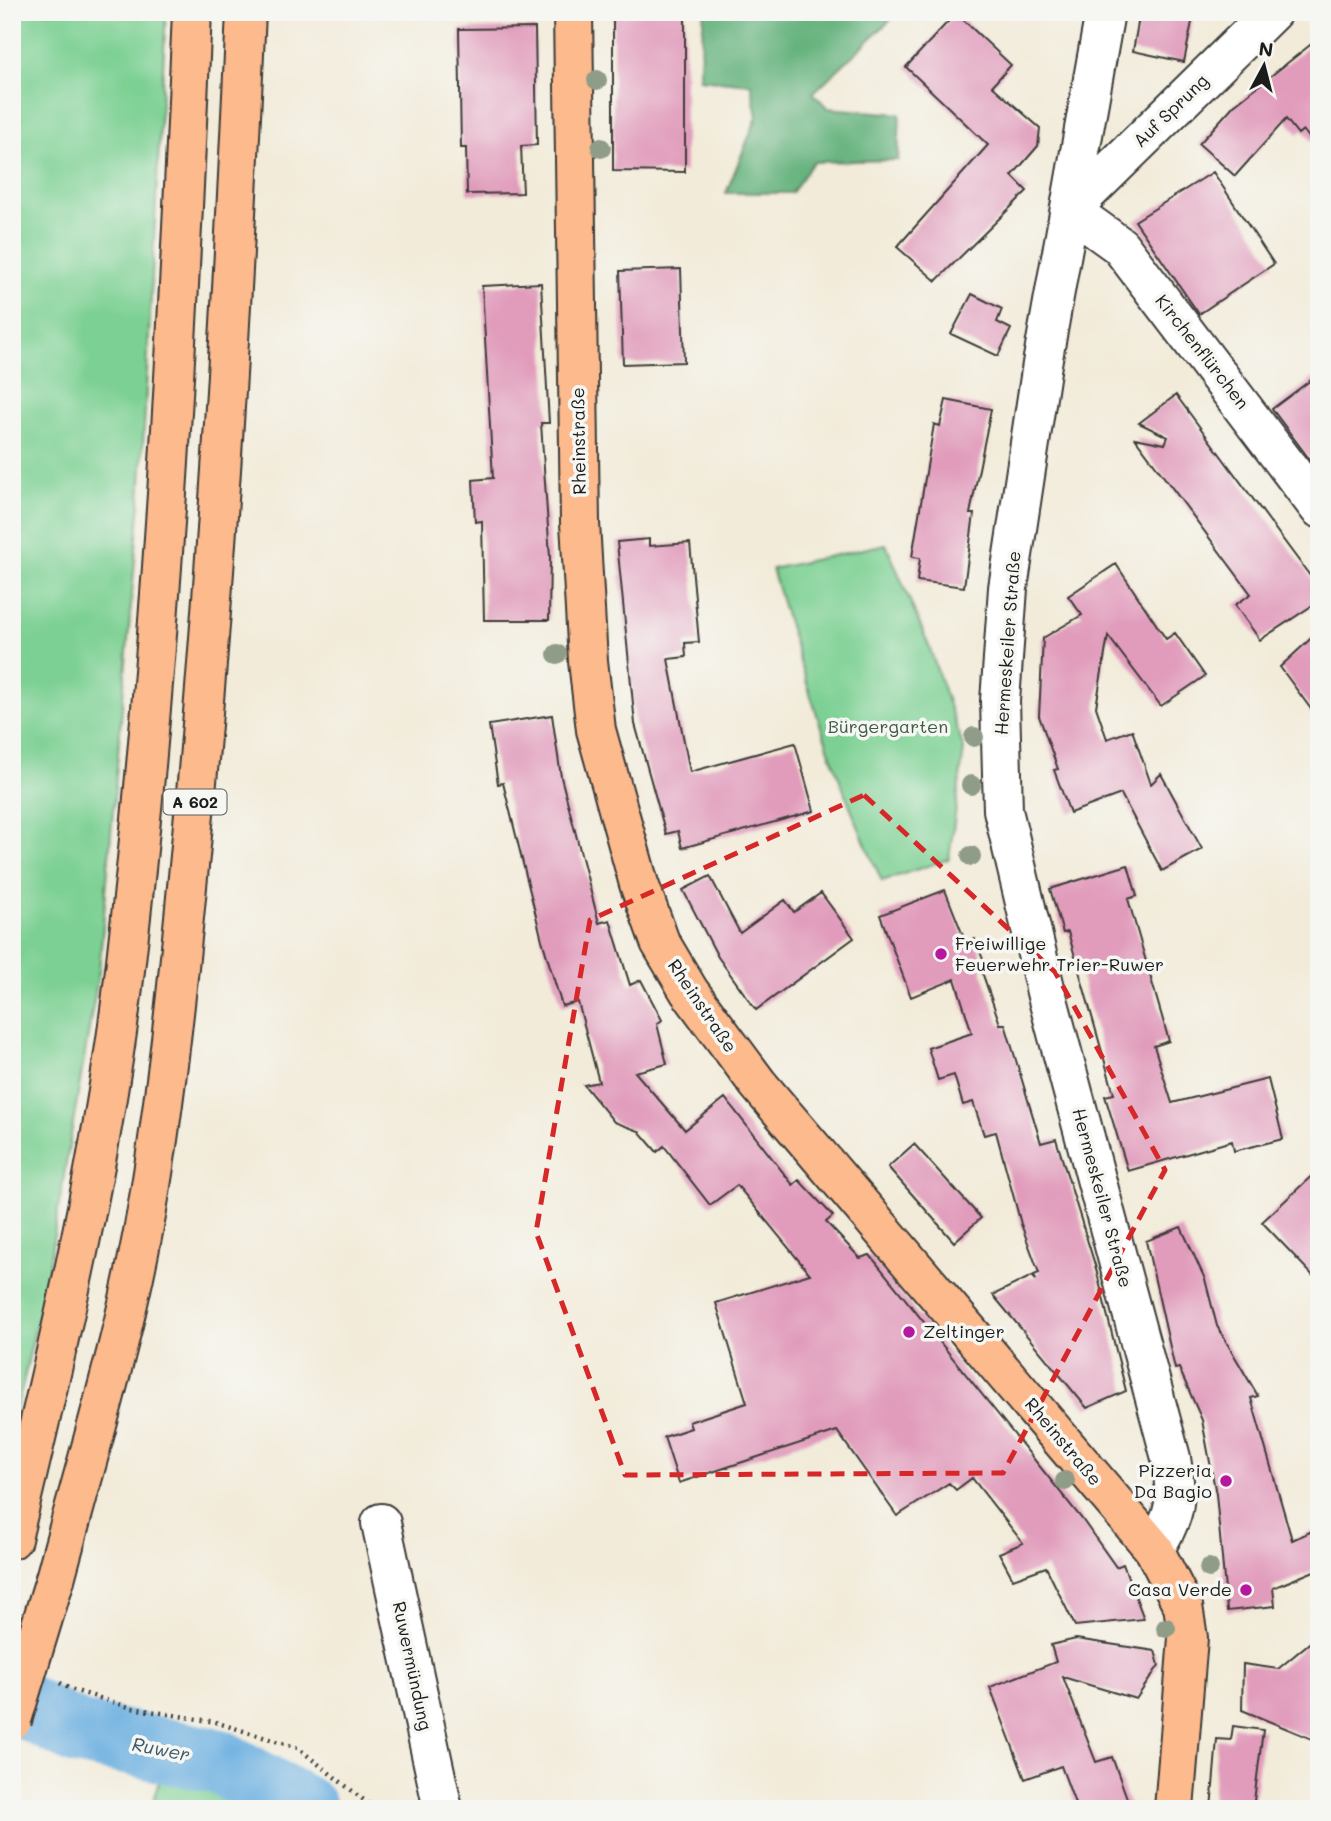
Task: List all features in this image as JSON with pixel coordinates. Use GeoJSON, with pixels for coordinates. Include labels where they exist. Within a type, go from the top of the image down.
{"type":"FeatureCollection","features":[{"type":"Feature","properties":{"kind":"main road","name":"A 602"},"geometry":{"type":"LineString","coordinates":[[12,1539],[65,1318],[125,972],[158,623],[181,253],[192,12]]}},
{"type":"Feature","properties":{"kind":"main road","name":"A 602"},"geometry":{"type":"LineString","coordinates":[[12,1720],[55,1578],[112,1366],[149,1195],[180,961],[210,638],[246,12]]}},
{"type":"Feature","properties":{"kind":"main road","name":"Rheinstraße"},"geometry":{"type":"LineString","coordinates":[[572,12],[580,523],[588,661],[596,730],[639,884],[660,942],[689,991],[758,1084],[1154,1549],[1183,1606],[1188,1638],[1174,1809]]}},
{"type":"Feature","properties":{"kind":"street","name":"Hermeskeiler Straße"},"geometry":{"type":"LineString","coordinates":[[1105,12],[1035,404],[1008,588],[1000,701],[1003,810],[1046,992],[1171,1458],[1177,1498],[1171,1523],[1154,1549]]}},
{"type":"Feature","properties":{"kind":"street","name":"Auf Sprung"},"geometry":{"type":"LineString","coordinates":[[1070,210],[1272,12]]}},
{"type":"Feature","properties":{"kind":"street","name":"Kirchenflürchen"},"geometry":{"type":"LineString","coordinates":[[1070,210],[1120,246],[1319,508]]}},
{"type":"Feature","properties":{"kind":"street","name":"Ruwermündung"},"geometry":{"type":"LineString","coordinates":[[381,1523],[443,1809]]}},
{"type":"Feature","properties":{"kind":"path"},"geometry":{"type":"LineString","coordinates":[[12,29],[17,12]]}},
{"type":"Feature","properties":{"kind":"path"},"geometry":{"type":"LineString","coordinates":[[58,1681],[70,1689],[132,1708],[215,1722],[298,1748],[375,1809]]}},
{"type":"Feature","properties":{"kind":"highlighted area"},"geometry":{"type":"Polygon","coordinates":[[[864,795],[1055,972],[1165,1170],[1003,1473],[625,1475],[536,1232],[590,920],[864,795]]]}},
{"type":"Feature","properties":{"kind":"green space"},"geometry":{"type":"Polygon","coordinates":[[[12,12],[166,12],[140,503],[99,971],[46,1281],[12,1432],[12,12]]]}},
{"type":"Feature","properties":{"kind":"green space"},"geometry":{"type":"Polygon","coordinates":[[[704,12],[899,12],[813,93],[828,108],[900,114],[898,160],[813,162],[792,193],[726,193],[757,117],[751,84],[699,79],[704,12]]]}},
{"type":"Feature","properties":{"kind":"green space","name":"Bürgergarten"},"geometry":{"type":"Polygon","coordinates":[[[886,544],[929,646],[964,749],[949,859],[882,881],[835,765],[808,688],[772,569],[886,544]]]}},
{"type":"Feature","properties":{"kind":"green space"},"geometry":{"type":"Polygon","coordinates":[[[172,1735],[270,1761],[347,1809],[151,1809],[172,1735]]]}},
{"type":"Feature","properties":{"kind":"building"},"geometry":{"type":"Polygon","coordinates":[[[613,12],[685,12],[685,172],[613,171],[613,12]]]}},
{"type":"Feature","properties":{"kind":"building"},"geometry":{"type":"Polygon","coordinates":[[[1140,12],[1194,12],[1184,62],[1133,51],[1140,12]]]}},
{"type":"Feature","properties":{"kind":"building"},"geometry":{"type":"Polygon","coordinates":[[[956,13],[1011,65],[992,86],[1040,128],[1038,146],[1012,176],[1027,191],[936,281],[897,247],[988,145],[906,67],[956,13]]]}},
{"type":"Feature","properties":{"kind":"building"},"geometry":{"type":"Polygon","coordinates":[[[535,28],[537,145],[521,146],[523,193],[467,194],[466,148],[461,148],[459,29],[535,28]]]}},
{"type":"Feature","properties":{"kind":"building"},"geometry":{"type":"Polygon","coordinates":[[[1319,38],[1319,150],[1303,130],[1298,134],[1286,119],[1235,176],[1199,144],[1234,105],[1319,38]]]}},
{"type":"Feature","properties":{"kind":"building"},"geometry":{"type":"Polygon","coordinates":[[[1213,172],[1274,264],[1199,314],[1135,221],[1213,172]]]}},
{"type":"Feature","properties":{"kind":"building"},"geometry":{"type":"Polygon","coordinates":[[[681,269],[684,362],[623,364],[620,271],[681,269]]]}},
{"type":"Feature","properties":{"kind":"building"},"geometry":{"type":"Polygon","coordinates":[[[541,283],[549,423],[541,423],[550,557],[549,620],[484,620],[482,521],[475,522],[473,480],[493,478],[482,286],[541,283]]]}},
{"type":"Feature","properties":{"kind":"building"},"geometry":{"type":"Polygon","coordinates":[[[972,294],[1002,309],[997,322],[1011,329],[998,356],[951,334],[972,294]]]}},
{"type":"Feature","properties":{"kind":"building"},"geometry":{"type":"Polygon","coordinates":[[[1319,374],[1319,472],[1272,409],[1319,374]]]}},
{"type":"Feature","properties":{"kind":"building"},"geometry":{"type":"Polygon","coordinates":[[[1176,395],[1319,588],[1319,601],[1260,640],[1235,605],[1251,594],[1135,438],[1165,444],[1168,437],[1139,423],[1176,395]]]}},
{"type":"Feature","properties":{"kind":"building"},"geometry":{"type":"Polygon","coordinates":[[[946,400],[991,409],[970,514],[974,514],[964,587],[917,581],[920,558],[912,557],[934,424],[940,426],[946,400]]]}},
{"type":"Feature","properties":{"kind":"building"},"geometry":{"type":"Polygon","coordinates":[[[649,539],[649,546],[690,543],[699,642],[685,643],[686,657],[668,659],[690,772],[795,743],[814,811],[682,848],[678,831],[666,834],[635,724],[617,542],[649,539]]]}},
{"type":"Feature","properties":{"kind":"building"},"geometry":{"type":"Polygon","coordinates":[[[1116,564],[1166,639],[1175,633],[1205,676],[1161,706],[1108,636],[1096,707],[1107,739],[1132,730],[1151,784],[1161,774],[1202,849],[1162,871],[1121,794],[1070,813],[1054,770],[1058,769],[1039,716],[1043,638],[1082,615],[1068,596],[1116,564]]]}},
{"type":"Feature","properties":{"kind":"building"},"geometry":{"type":"Polygon","coordinates":[[[1319,631],[1319,720],[1280,667],[1319,631]]]}},
{"type":"Feature","properties":{"kind":"building"},"geometry":{"type":"Polygon","coordinates":[[[552,715],[561,777],[599,923],[610,920],[630,985],[641,980],[662,1020],[657,1024],[667,1064],[635,1072],[685,1130],[725,1098],[793,1185],[799,1180],[833,1216],[826,1222],[860,1258],[870,1255],[1082,1519],[1116,1567],[1123,1564],[1144,1619],[1075,1626],[1046,1567],[1013,1579],[999,1553],[1023,1543],[972,1478],[956,1490],[949,1483],[897,1516],[837,1431],[679,1483],[664,1437],[691,1428],[689,1422],[747,1403],[716,1303],[810,1274],[737,1185],[710,1205],[664,1146],[657,1152],[639,1131],[614,1122],[584,1085],[599,1082],[578,1002],[562,1006],[542,940],[503,783],[498,784],[489,725],[552,715]]]}},
{"type":"Feature","properties":{"kind":"building"},"geometry":{"type":"Polygon","coordinates":[[[1128,865],[1137,896],[1128,899],[1169,1041],[1154,1046],[1172,1103],[1268,1079],[1283,1139],[1234,1151],[1232,1141],[1128,1171],[1105,1096],[1114,1094],[1068,932],[1063,933],[1050,889],[1128,865]]]}},
{"type":"Feature","properties":{"kind":"building"},"geometry":{"type":"Polygon","coordinates":[[[710,876],[740,933],[785,900],[794,912],[821,893],[854,938],[756,1010],[718,957],[683,890],[710,876]]]}},
{"type":"Feature","properties":{"kind":"building"},"geometry":{"type":"Polygon","coordinates":[[[945,890],[966,943],[975,939],[986,967],[981,969],[1000,1024],[1005,1024],[1041,1143],[1056,1139],[1095,1265],[1126,1391],[1087,1408],[993,1295],[1032,1276],[1036,1280],[1034,1275],[1039,1273],[1021,1224],[996,1132],[984,1135],[973,1102],[963,1105],[954,1075],[938,1080],[928,1048],[972,1033],[955,979],[911,997],[880,915],[945,890]]]}},
{"type":"Feature","properties":{"kind":"building"},"geometry":{"type":"Polygon","coordinates":[[[914,1144],[981,1218],[954,1242],[888,1167],[914,1144]]]}},
{"type":"Feature","properties":{"kind":"building"},"geometry":{"type":"Polygon","coordinates":[[[1319,1169],[1319,1282],[1262,1222],[1319,1169]]]}},
{"type":"Feature","properties":{"kind":"building"},"geometry":{"type":"Polygon","coordinates":[[[1181,1227],[1205,1279],[1217,1326],[1258,1396],[1251,1398],[1292,1540],[1319,1528],[1319,1569],[1273,1588],[1275,1606],[1227,1611],[1216,1494],[1202,1420],[1179,1368],[1175,1369],[1146,1241],[1181,1227]]]}},
{"type":"Feature","properties":{"kind":"building"},"geometry":{"type":"Polygon","coordinates":[[[1319,1635],[1319,1742],[1242,1710],[1243,1664],[1278,1669],[1319,1635]]]}},
{"type":"Feature","properties":{"kind":"building"},"geometry":{"type":"Polygon","coordinates":[[[1076,1639],[1155,1651],[1159,1665],[1136,1699],[1063,1677],[1096,1762],[1112,1757],[1131,1809],[1077,1809],[1061,1766],[1025,1779],[990,1687],[1056,1662],[1051,1645],[1076,1639]]]}},
{"type":"Feature","properties":{"kind":"building"},"geometry":{"type":"Polygon","coordinates":[[[1233,1726],[1263,1730],[1253,1809],[1211,1809],[1217,1739],[1231,1740],[1233,1726]]]}},
{"type":"Feature","properties":{"kind":"waterway","name":"Ruwer"},"geometry":{"type":"LineString","coordinates":[[12,1700],[78,1733],[218,1761],[305,1809]]}},
{"type":"Feature","properties":{"kind":"place","name":"Freiwillige Feuerwehr Trier-Ruwer"},"geometry":{"type":"Point","coordinates":[941,954]}},
{"type":"Feature","properties":{"kind":"place","name":"Zeltinger"},"geometry":{"type":"Point","coordinates":[909,1332]}},
{"type":"Feature","properties":{"kind":"place","name":"Pizzeria Da Bagio"},"geometry":{"type":"Point","coordinates":[1226,1481]}},
{"type":"Feature","properties":{"kind":"place","name":"Casa Verde"},"geometry":{"type":"Point","coordinates":[1246,1590]}}]}
